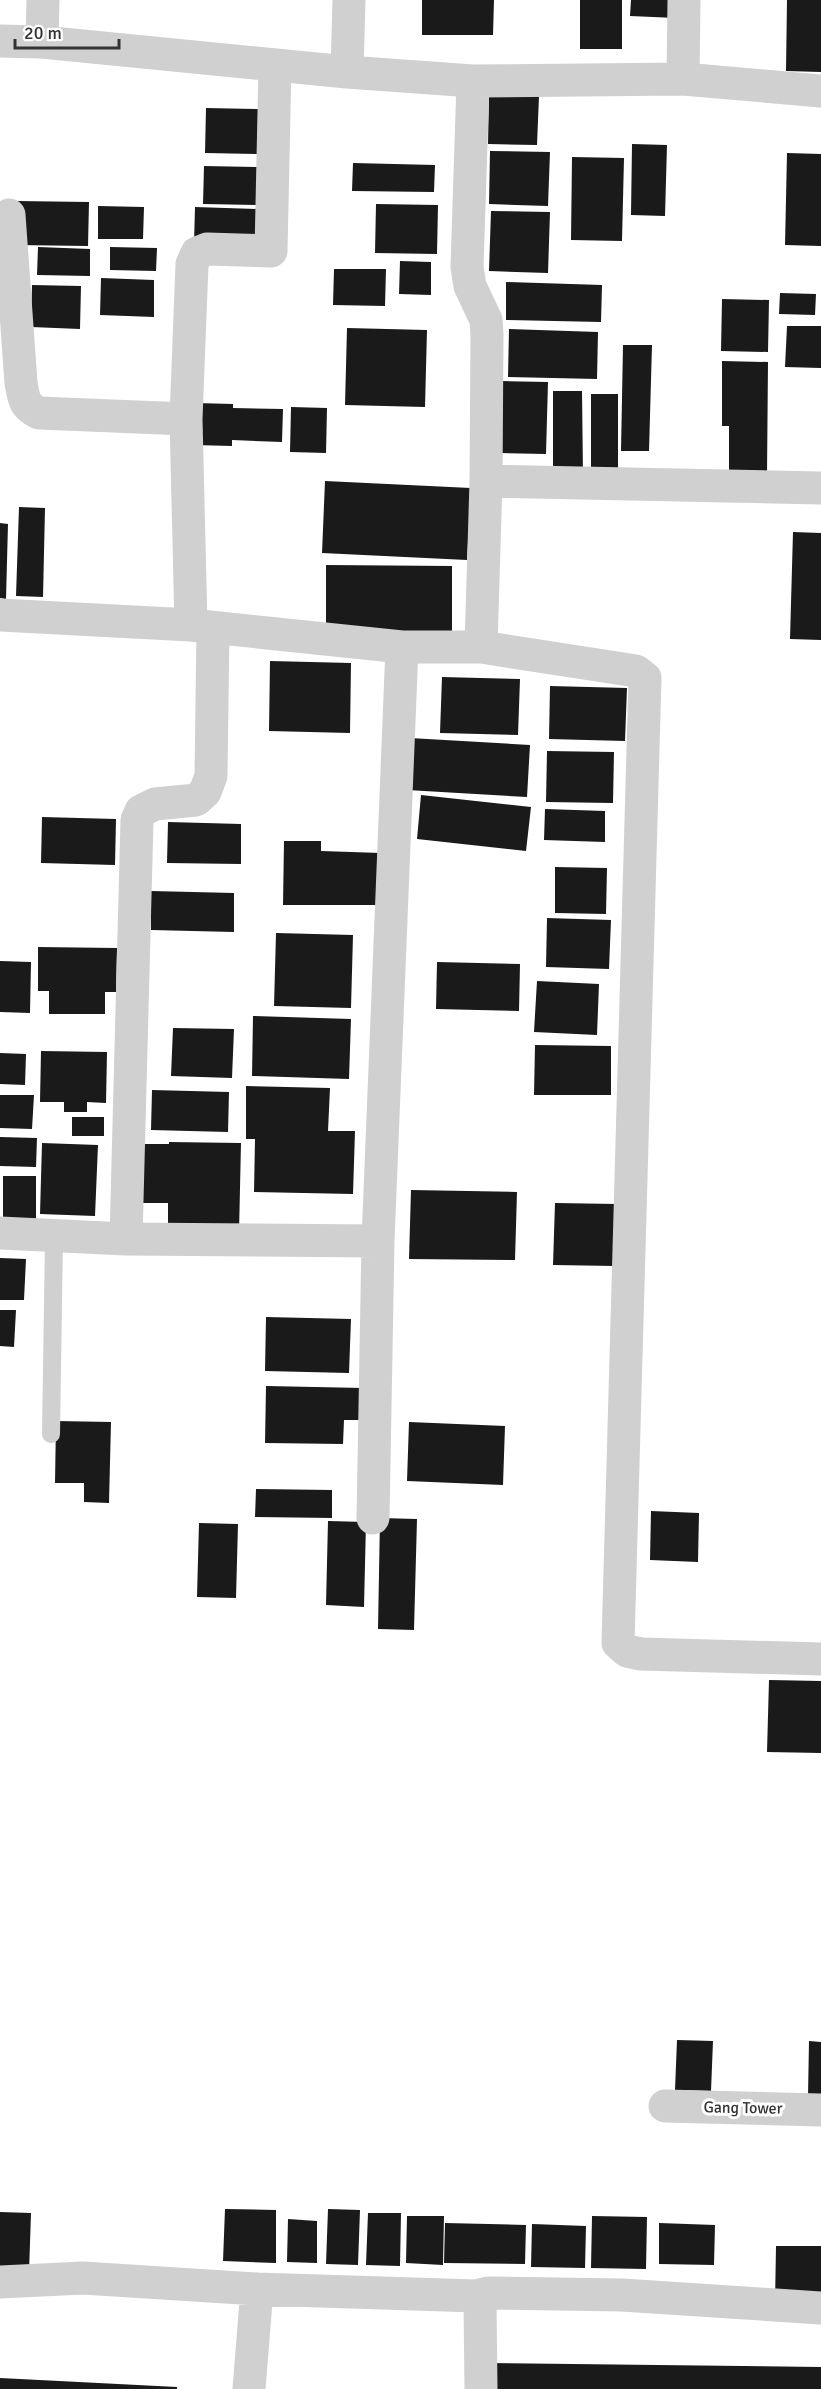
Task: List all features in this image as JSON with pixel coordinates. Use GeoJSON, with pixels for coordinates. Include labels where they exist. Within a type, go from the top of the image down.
{"type":"FeatureCollection","features":[{"type":"Feature","properties":{"kind":"street"},"geometry":{"type":"LineString","coordinates":[[42,42],[43,0]]}},
{"type":"Feature","properties":{"kind":"street"},"geometry":{"type":"LineString","coordinates":[[347,72],[349,0]]}},
{"type":"Feature","properties":{"kind":"street"},"geometry":{"type":"LineString","coordinates":[[682,79],[684,0]]}},
{"type":"Feature","properties":{"kind":"street"},"geometry":{"type":"LineString","coordinates":[[0,41],[42,42],[347,72],[473,81],[682,79],[821,91]]}},
{"type":"Feature","properties":{"kind":"street"},"geometry":{"type":"LineString","coordinates":[[126,1239],[137,820],[141,811],[155,804],[196,800],[205,792],[211,776],[186,420],[192,264],[197,253],[207,249],[271,251],[274,65]]}},
{"type":"Feature","properties":{"kind":"street"},"geometry":{"type":"LineString","coordinates":[[473,81],[467,267],[470,286],[486,320],[487,334],[486,482],[481,648]]}},
{"type":"Feature","properties":{"kind":"street"},"geometry":{"type":"LineString","coordinates":[[9,215],[21,383],[29,409],[39,414],[186,420]]}},
{"type":"Feature","properties":{"kind":"street"},"geometry":{"type":"LineString","coordinates":[[486,482],[821,488]]}},
{"type":"Feature","properties":{"kind":"street"},"geometry":{"type":"LineString","coordinates":[[0,615],[202,627],[402,647],[481,648],[636,671],[645,678],[618,1643],[624,1650],[641,1654],[821,1659]]}},
{"type":"Feature","properties":{"kind":"street"},"geometry":{"type":"LineString","coordinates":[[374,1518],[378,1241],[402,647]]}},
{"type":"Feature","properties":{"kind":"street"},"geometry":{"type":"LineString","coordinates":[[0,1233],[54,1238],[378,1241]]}},
{"type":"Feature","properties":{"kind":"street","name":"Gang Tower"},"geometry":{"type":"LineString","coordinates":[[665,2106],[821,2110]]}},
{"type":"Feature","properties":{"kind":"street"},"geometry":{"type":"LineString","coordinates":[[0,2282],[82,2278],[257,2289],[476,2296],[488,2293],[622,2295],[821,2308]]}},
{"type":"Feature","properties":{"kind":"street"},"geometry":{"type":"LineString","coordinates":[[249,2389],[257,2289]]}},
{"type":"Feature","properties":{"kind":"street"},"geometry":{"type":"LineString","coordinates":[[476,2296],[480,2302],[481,2389]]}},
{"type":"Feature","properties":{"kind":"lane"},"geometry":{"type":"LineString","coordinates":[[51,1434],[54,1238]]}},
{"type":"Feature","properties":{"kind":"building"},"geometry":{"type":"Polygon","coordinates":[[[422,0],[494,0],[493,35],[422,35],[422,0]]]}},
{"type":"Feature","properties":{"kind":"building"},"geometry":{"type":"Polygon","coordinates":[[[580,0],[622,0],[622,49],[580,49],[580,0]]]}},
{"type":"Feature","properties":{"kind":"building"},"geometry":{"type":"Polygon","coordinates":[[[631,0],[677,0],[676,18],[630,16],[631,0]]]}},
{"type":"Feature","properties":{"kind":"building"},"geometry":{"type":"Polygon","coordinates":[[[787,0],[821,0],[821,72],[786,71],[787,0]]]}},
{"type":"Feature","properties":{"kind":"building"},"geometry":{"type":"Polygon","coordinates":[[[489,95],[539,96],[537,145],[488,144],[489,95]]]}},
{"type":"Feature","properties":{"kind":"building"},"geometry":{"type":"Polygon","coordinates":[[[206,108],[260,109],[259,154],[205,153],[206,108]]]}},
{"type":"Feature","properties":{"kind":"building"},"geometry":{"type":"Polygon","coordinates":[[[632,144],[667,145],[665,216],[631,215],[632,144]]]}},
{"type":"Feature","properties":{"kind":"building"},"geometry":{"type":"Polygon","coordinates":[[[490,151],[550,152],[548,206],[489,204],[490,151]]]}},
{"type":"Feature","properties":{"kind":"building"},"geometry":{"type":"Polygon","coordinates":[[[787,153],[821,154],[821,246],[785,245],[787,153]]]}},
{"type":"Feature","properties":{"kind":"building"},"geometry":{"type":"Polygon","coordinates":[[[572,157],[624,158],[622,241],[571,240],[572,157]]]}},
{"type":"Feature","properties":{"kind":"building"},"geometry":{"type":"Polygon","coordinates":[[[353,163],[435,165],[434,192],[352,191],[353,163]]]}},
{"type":"Feature","properties":{"kind":"building"},"geometry":{"type":"Polygon","coordinates":[[[204,166],[259,167],[258,205],[203,204],[204,166]]]}},
{"type":"Feature","properties":{"kind":"building"},"geometry":{"type":"Polygon","coordinates":[[[16,201],[89,202],[88,246],[15,245],[16,201]]]}},
{"type":"Feature","properties":{"kind":"building"},"geometry":{"type":"Polygon","coordinates":[[[376,204],[438,205],[437,254],[375,253],[376,204]]]}},
{"type":"Feature","properties":{"kind":"building"},"geometry":{"type":"Polygon","coordinates":[[[98,206],[144,207],[143,239],[98,239],[98,206]]]}},
{"type":"Feature","properties":{"kind":"building"},"geometry":{"type":"Polygon","coordinates":[[[195,207],[259,209],[258,245],[194,244],[195,207]]]}},
{"type":"Feature","properties":{"kind":"building"},"geometry":{"type":"Polygon","coordinates":[[[491,211],[550,212],[548,273],[489,271],[491,211]]]}},
{"type":"Feature","properties":{"kind":"building"},"geometry":{"type":"Polygon","coordinates":[[[38,247],[90,249],[90,276],[37,275],[38,247]]]}},
{"type":"Feature","properties":{"kind":"building"},"geometry":{"type":"Polygon","coordinates":[[[110,247],[157,248],[156,271],[110,270],[110,247]]]}},
{"type":"Feature","properties":{"kind":"building"},"geometry":{"type":"Polygon","coordinates":[[[400,261],[431,262],[431,295],[399,294],[400,261]]]}},
{"type":"Feature","properties":{"kind":"building"},"geometry":{"type":"Polygon","coordinates":[[[334,269],[386,269],[385,306],[333,305],[334,269]]]}},
{"type":"Feature","properties":{"kind":"building"},"geometry":{"type":"Polygon","coordinates":[[[101,278],[154,280],[154,317],[100,315],[101,278]]]}},
{"type":"Feature","properties":{"kind":"building"},"geometry":{"type":"Polygon","coordinates":[[[506,282],[602,285],[601,322],[506,320],[506,282]]]}},
{"type":"Feature","properties":{"kind":"building"},"geometry":{"type":"Polygon","coordinates":[[[32,285],[81,286],[80,329],[31,327],[32,285]]]}},
{"type":"Feature","properties":{"kind":"building"},"geometry":{"type":"Polygon","coordinates":[[[780,293],[816,294],[815,315],[779,314],[780,293]]]}},
{"type":"Feature","properties":{"kind":"building"},"geometry":{"type":"Polygon","coordinates":[[[722,299],[769,300],[768,352],[721,351],[722,299]]]}},
{"type":"Feature","properties":{"kind":"building"},"geometry":{"type":"Polygon","coordinates":[[[787,326],[821,326],[821,368],[785,367],[787,326]]]}},
{"type":"Feature","properties":{"kind":"building"},"geometry":{"type":"Polygon","coordinates":[[[347,328],[427,330],[425,407],[345,405],[347,328]]]}},
{"type":"Feature","properties":{"kind":"building"},"geometry":{"type":"Polygon","coordinates":[[[509,329],[598,332],[597,379],[508,377],[509,329]]]}},
{"type":"Feature","properties":{"kind":"building"},"geometry":{"type":"Polygon","coordinates":[[[623,345],[652,345],[649,451],[621,451],[623,345]]]}},
{"type":"Feature","properties":{"kind":"building"},"geometry":{"type":"Polygon","coordinates":[[[722,361],[768,362],[767,474],[729,474],[729,426],[722,426],[722,361]]]}},
{"type":"Feature","properties":{"kind":"building"},"geometry":{"type":"Polygon","coordinates":[[[502,381],[548,382],[546,454],[500,453],[502,381]]]}},
{"type":"Feature","properties":{"kind":"building"},"geometry":{"type":"Polygon","coordinates":[[[553,391],[582,391],[583,476],[553,476],[553,391]]]}},
{"type":"Feature","properties":{"kind":"building"},"geometry":{"type":"Polygon","coordinates":[[[591,394],[618,394],[618,473],[591,474],[591,394]]]}},
{"type":"Feature","properties":{"kind":"building"},"geometry":{"type":"Polygon","coordinates":[[[195,403],[233,404],[233,408],[283,409],[282,442],[232,440],[232,446],[194,445],[195,403]]]}},
{"type":"Feature","properties":{"kind":"building"},"geometry":{"type":"Polygon","coordinates":[[[291,407],[327,408],[326,453],[290,452],[291,407]]]}},
{"type":"Feature","properties":{"kind":"building"},"geometry":{"type":"Polygon","coordinates":[[[325,481],[471,488],[467,560],[322,553],[325,481]]]}},
{"type":"Feature","properties":{"kind":"building"},"geometry":{"type":"Polygon","coordinates":[[[19,507],[45,508],[43,597],[16,596],[19,507]]]}},
{"type":"Feature","properties":{"kind":"building"},"geometry":{"type":"Polygon","coordinates":[[[0,523],[8,524],[6,599],[0,598],[0,523]]]}},
{"type":"Feature","properties":{"kind":"building"},"geometry":{"type":"Polygon","coordinates":[[[793,532],[821,533],[821,640],[790,639],[793,532]]]}},
{"type":"Feature","properties":{"kind":"building"},"geometry":{"type":"Polygon","coordinates":[[[326,565],[452,566],[452,636],[326,635],[326,565]]]}},
{"type":"Feature","properties":{"kind":"building"},"geometry":{"type":"Polygon","coordinates":[[[270,661],[351,663],[350,733],[269,731],[270,661]]]}},
{"type":"Feature","properties":{"kind":"building"},"geometry":{"type":"Polygon","coordinates":[[[442,677],[520,679],[518,735],[440,733],[442,677]]]}},
{"type":"Feature","properties":{"kind":"building"},"geometry":{"type":"Polygon","coordinates":[[[550,686],[627,688],[625,741],[549,739],[550,686]]]}},
{"type":"Feature","properties":{"kind":"building"},"geometry":{"type":"Polygon","coordinates":[[[410,738],[530,745],[527,797],[407,790],[410,738]]]}},
{"type":"Feature","properties":{"kind":"building"},"geometry":{"type":"Polygon","coordinates":[[[547,751],[614,752],[613,803],[546,802],[547,751]]]}},
{"type":"Feature","properties":{"kind":"building"},"geometry":{"type":"Polygon","coordinates":[[[421,795],[531,807],[526,851],[417,839],[421,795]]]}},
{"type":"Feature","properties":{"kind":"building"},"geometry":{"type":"Polygon","coordinates":[[[545,809],[605,811],[605,842],[544,840],[545,809]]]}},
{"type":"Feature","properties":{"kind":"building"},"geometry":{"type":"Polygon","coordinates":[[[42,817],[116,819],[115,865],[41,863],[42,817]]]}},
{"type":"Feature","properties":{"kind":"building"},"geometry":{"type":"Polygon","coordinates":[[[168,822],[241,824],[241,864],[167,863],[168,822]]]}},
{"type":"Feature","properties":{"kind":"building"},"geometry":{"type":"Polygon","coordinates":[[[284,841],[321,841],[321,851],[381,853],[380,905],[283,905],[284,841]]]}},
{"type":"Feature","properties":{"kind":"building"},"geometry":{"type":"Polygon","coordinates":[[[555,867],[607,868],[606,914],[555,913],[555,867]]]}},
{"type":"Feature","properties":{"kind":"building"},"geometry":{"type":"Polygon","coordinates":[[[151,891],[234,893],[234,932],[151,930],[151,891]]]}},
{"type":"Feature","properties":{"kind":"building"},"geometry":{"type":"Polygon","coordinates":[[[547,918],[611,920],[609,969],[546,967],[547,918]]]}},
{"type":"Feature","properties":{"kind":"building"},"geometry":{"type":"Polygon","coordinates":[[[276,933],[353,935],[351,1008],[274,1006],[276,933]]]}},
{"type":"Feature","properties":{"kind":"building"},"geometry":{"type":"Polygon","coordinates":[[[38,947],[117,948],[116,992],[105,992],[105,1014],[49,1014],[49,991],[38,991],[38,947]]]}},
{"type":"Feature","properties":{"kind":"building"},"geometry":{"type":"Polygon","coordinates":[[[0,961],[31,962],[30,1013],[0,1012],[0,961]]]}},
{"type":"Feature","properties":{"kind":"building"},"geometry":{"type":"Polygon","coordinates":[[[437,962],[520,964],[519,1011],[436,1009],[437,962]]]}},
{"type":"Feature","properties":{"kind":"building"},"geometry":{"type":"Polygon","coordinates":[[[537,981],[599,984],[597,1035],[534,1032],[537,981]]]}},
{"type":"Feature","properties":{"kind":"building"},"geometry":{"type":"Polygon","coordinates":[[[253,1016],[351,1019],[349,1079],[252,1076],[253,1016]]]}},
{"type":"Feature","properties":{"kind":"building"},"geometry":{"type":"Polygon","coordinates":[[[173,1028],[234,1029],[232,1078],[171,1076],[173,1028]]]}},
{"type":"Feature","properties":{"kind":"building"},"geometry":{"type":"Polygon","coordinates":[[[535,1045],[611,1046],[611,1095],[534,1095],[535,1045]]]}},
{"type":"Feature","properties":{"kind":"building"},"geometry":{"type":"Polygon","coordinates":[[[41,1051],[107,1052],[106,1103],[87,1102],[87,1112],[64,1112],[64,1102],[40,1102],[41,1051]]]}},
{"type":"Feature","properties":{"kind":"building"},"geometry":{"type":"Polygon","coordinates":[[[0,1053],[26,1054],[25,1085],[0,1084],[0,1053]]]}},
{"type":"Feature","properties":{"kind":"building"},"geometry":{"type":"Polygon","coordinates":[[[246,1086],[330,1088],[328,1131],[355,1131],[353,1194],[254,1192],[255,1139],[246,1139],[246,1086]]]}},
{"type":"Feature","properties":{"kind":"building"},"geometry":{"type":"Polygon","coordinates":[[[152,1090],[229,1092],[228,1132],[151,1130],[152,1090]]]}},
{"type":"Feature","properties":{"kind":"building"},"geometry":{"type":"Polygon","coordinates":[[[0,1095],[34,1095],[32,1129],[0,1128],[0,1095]]]}},
{"type":"Feature","properties":{"kind":"building"},"geometry":{"type":"Polygon","coordinates":[[[72,1117],[104,1117],[104,1136],[72,1136],[72,1117]]]}},
{"type":"Feature","properties":{"kind":"building"},"geometry":{"type":"Polygon","coordinates":[[[0,1137],[37,1138],[36,1167],[0,1166],[0,1137]]]}},
{"type":"Feature","properties":{"kind":"building"},"geometry":{"type":"Polygon","coordinates":[[[169,1142],[241,1143],[239,1233],[168,1232],[168,1203],[137,1203],[138,1144],[169,1144],[169,1142]]]}},
{"type":"Feature","properties":{"kind":"building"},"geometry":{"type":"Polygon","coordinates":[[[42,1143],[98,1145],[95,1216],[40,1214],[42,1143]]]}},
{"type":"Feature","properties":{"kind":"building"},"geometry":{"type":"Polygon","coordinates":[[[3,1176],[36,1176],[36,1225],[3,1225],[3,1176]]]}},
{"type":"Feature","properties":{"kind":"building"},"geometry":{"type":"Polygon","coordinates":[[[411,1190],[517,1192],[515,1260],[409,1259],[411,1190]]]}},
{"type":"Feature","properties":{"kind":"building"},"geometry":{"type":"Polygon","coordinates":[[[555,1203],[617,1204],[615,1266],[553,1265],[555,1203]]]}},
{"type":"Feature","properties":{"kind":"building"},"geometry":{"type":"Polygon","coordinates":[[[0,1258],[26,1259],[24,1300],[0,1300],[0,1258]]]}},
{"type":"Feature","properties":{"kind":"building"},"geometry":{"type":"Polygon","coordinates":[[[0,1310],[16,1310],[14,1347],[0,1346],[0,1310]]]}},
{"type":"Feature","properties":{"kind":"building"},"geometry":{"type":"Polygon","coordinates":[[[266,1317],[351,1319],[349,1373],[265,1371],[266,1317]]]}},
{"type":"Feature","properties":{"kind":"building"},"geometry":{"type":"Polygon","coordinates":[[[266,1386],[364,1388],[364,1420],[344,1420],[343,1444],[265,1443],[266,1386]]]}},
{"type":"Feature","properties":{"kind":"building"},"geometry":{"type":"Polygon","coordinates":[[[56,1421],[111,1422],[109,1503],[84,1502],[84,1483],[55,1483],[56,1421]]]}},
{"type":"Feature","properties":{"kind":"building"},"geometry":{"type":"Polygon","coordinates":[[[409,1422],[505,1426],[503,1485],[407,1481],[409,1422]]]}},
{"type":"Feature","properties":{"kind":"building"},"geometry":{"type":"Polygon","coordinates":[[[256,1489],[332,1490],[332,1518],[255,1517],[256,1489]]]}},
{"type":"Feature","properties":{"kind":"building"},"geometry":{"type":"Polygon","coordinates":[[[651,1511],[699,1513],[698,1562],[650,1560],[651,1511]]]}},
{"type":"Feature","properties":{"kind":"building"},"geometry":{"type":"Polygon","coordinates":[[[380,1518],[417,1519],[414,1630],[378,1629],[380,1518]]]}},
{"type":"Feature","properties":{"kind":"building"},"geometry":{"type":"Polygon","coordinates":[[[328,1521],[366,1522],[364,1607],[326,1605],[328,1521]]]}},
{"type":"Feature","properties":{"kind":"building"},"geometry":{"type":"Polygon","coordinates":[[[199,1523],[238,1524],[236,1598],[197,1597],[199,1523]]]}},
{"type":"Feature","properties":{"kind":"building"},"geometry":{"type":"Polygon","coordinates":[[[769,1680],[821,1681],[821,1753],[767,1752],[769,1680]]]}},
{"type":"Feature","properties":{"kind":"building"},"geometry":{"type":"Polygon","coordinates":[[[677,2040],[713,2041],[711,2091],[675,2090],[677,2040]]]}},
{"type":"Feature","properties":{"kind":"building"},"geometry":{"type":"Polygon","coordinates":[[[809,2041],[821,2042],[821,2097],[808,2096],[809,2041]]]}},
{"type":"Feature","properties":{"kind":"building"},"geometry":{"type":"Polygon","coordinates":[[[225,2209],[276,2210],[276,2263],[223,2261],[225,2209]]]}},
{"type":"Feature","properties":{"kind":"building"},"geometry":{"type":"Polygon","coordinates":[[[328,2209],[360,2210],[358,2265],[326,2264],[328,2209]]]}},
{"type":"Feature","properties":{"kind":"building"},"geometry":{"type":"Polygon","coordinates":[[[0,2212],[31,2213],[29,2273],[0,2272],[0,2212]]]}},
{"type":"Feature","properties":{"kind":"building"},"geometry":{"type":"Polygon","coordinates":[[[368,2213],[401,2213],[400,2266],[366,2265],[368,2213]]]}},
{"type":"Feature","properties":{"kind":"building"},"geometry":{"type":"Polygon","coordinates":[[[407,2216],[444,2216],[443,2265],[406,2263],[407,2216]]]}},
{"type":"Feature","properties":{"kind":"building"},"geometry":{"type":"Polygon","coordinates":[[[592,2216],[647,2217],[646,2269],[591,2268],[592,2216]]]}},
{"type":"Feature","properties":{"kind":"building"},"geometry":{"type":"Polygon","coordinates":[[[288,2219],[317,2221],[317,2263],[287,2262],[288,2219]]]}},
{"type":"Feature","properties":{"kind":"building"},"geometry":{"type":"Polygon","coordinates":[[[445,2223],[526,2225],[525,2264],[444,2263],[445,2223]]]}},
{"type":"Feature","properties":{"kind":"building"},"geometry":{"type":"Polygon","coordinates":[[[659,2223],[715,2225],[714,2265],[659,2264],[659,2223]]]}},
{"type":"Feature","properties":{"kind":"building"},"geometry":{"type":"Polygon","coordinates":[[[532,2224],[586,2226],[585,2268],[531,2267],[532,2224]]]}},
{"type":"Feature","properties":{"kind":"building"},"geometry":{"type":"Polygon","coordinates":[[[776,2246],[821,2246],[821,2304],[775,2304],[776,2246]]]}},
{"type":"Feature","properties":{"kind":"building"},"geometry":{"type":"Polygon","coordinates":[[[488,2363],[821,2367],[821,2389],[487,2389],[488,2363]]]}},
{"type":"Feature","properties":{"kind":"building"},"geometry":{"type":"Polygon","coordinates":[[[0,2378],[177,2387],[177,2389],[0,2389],[0,2378]]]}}]}
